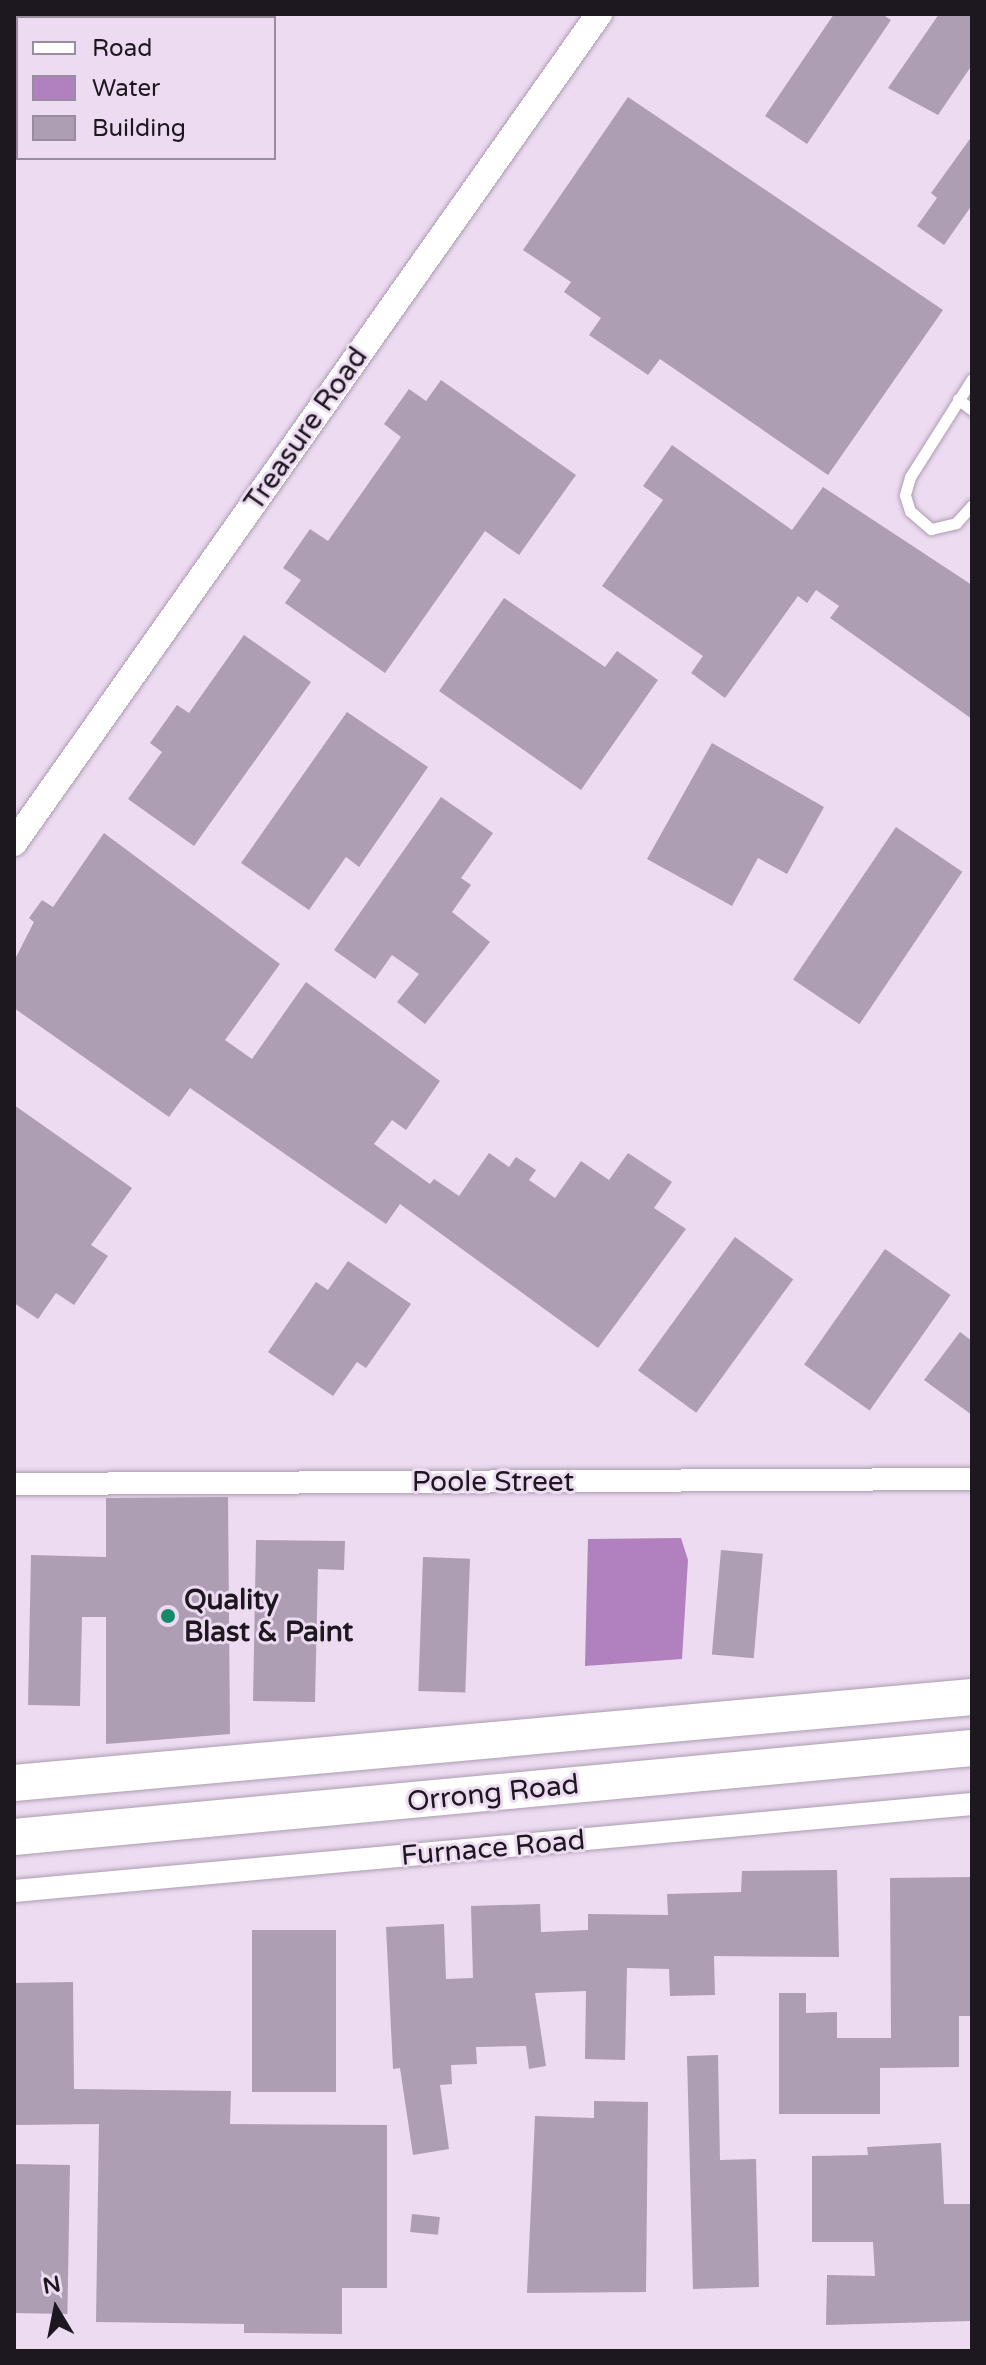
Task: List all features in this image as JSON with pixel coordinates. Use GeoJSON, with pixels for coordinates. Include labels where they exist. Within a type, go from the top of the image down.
{"type":"FeatureCollection","features":[{"type":"Feature","properties":{"kind":"highway","name":"Orrong Road"},"geometry":{"type":"LineString","coordinates":[[14,1783],[972,1697]]}},
{"type":"Feature","properties":{"kind":"highway","name":"Orrong Road"},"geometry":{"type":"LineString","coordinates":[[14,1837],[972,1748]]}},
{"type":"Feature","properties":{"kind":"street","name":"Treasure Road"},"geometry":{"type":"LineString","coordinates":[[14,843],[599,14]]}},
{"type":"Feature","properties":{"kind":"street","name":"Poole Street"},"geometry":{"type":"LineString","coordinates":[[14,1484],[972,1479]]}},
{"type":"Feature","properties":{"kind":"street","name":"Furnace Road"},"geometry":{"type":"LineString","coordinates":[[14,1891],[972,1804]]}},
{"type":"Feature","properties":{"kind":"lane"},"geometry":{"type":"LineString","coordinates":[[972,379],[905,495],[910,511],[931,529],[956,523],[972,505]]}},
{"type":"Feature","properties":{"kind":"lane"},"geometry":{"type":"LineString","coordinates":[[958,399],[972,410]]}},
{"type":"Feature","properties":{"kind":"water"},"geometry":{"type":"Polygon","coordinates":[[[681,1538],[688,1560],[682,1659],[585,1666],[588,1539],[681,1538]]]}},
{"type":"Feature","properties":{"kind":"building"},"geometry":{"type":"Polygon","coordinates":[[[834,14],[882,14],[891,20],[807,144],[765,116],[834,14]]]}},
{"type":"Feature","properties":{"kind":"building"},"geometry":{"type":"Polygon","coordinates":[[[939,14],[972,14],[972,65],[938,115],[888,88],[939,14]]]}},
{"type":"Feature","properties":{"kind":"building"},"geometry":{"type":"Polygon","coordinates":[[[628,97],[943,310],[828,475],[660,359],[648,375],[589,335],[601,318],[564,292],[571,282],[523,250],[628,97]]]}},
{"type":"Feature","properties":{"kind":"building"},"geometry":{"type":"Polygon","coordinates":[[[972,136],[972,205],[944,245],[917,226],[937,198],[931,193],[972,136]]]}},
{"type":"Feature","properties":{"kind":"building"},"geometry":{"type":"Polygon","coordinates":[[[441,380],[576,475],[519,555],[485,531],[385,673],[285,603],[301,580],[283,568],[310,529],[328,541],[401,437],[384,424],[409,389],[426,401],[441,380]]]}},
{"type":"Feature","properties":{"kind":"building"},"geometry":{"type":"Polygon","coordinates":[[[672,445],[792,530],[823,487],[972,585],[972,719],[830,618],[839,606],[816,590],[807,603],[798,596],[725,698],[691,673],[703,656],[602,586],[663,500],[643,486],[672,445]]]}},
{"type":"Feature","properties":{"kind":"building"},"geometry":{"type":"Polygon","coordinates":[[[504,598],[605,667],[617,651],[658,680],[581,790],[439,691],[504,598]]]}},
{"type":"Feature","properties":{"kind":"building"},"geometry":{"type":"Polygon","coordinates":[[[244,635],[311,682],[194,846],[128,799],[162,752],[150,743],[177,705],[189,713],[244,635]]]}},
{"type":"Feature","properties":{"kind":"building"},"geometry":{"type":"Polygon","coordinates":[[[347,712],[428,767],[359,867],[346,857],[309,910],[241,863],[347,712]]]}},
{"type":"Feature","properties":{"kind":"building"},"geometry":{"type":"Polygon","coordinates":[[[712,743],[824,807],[787,874],[758,858],[732,906],[647,859],[712,743]]]}},
{"type":"Feature","properties":{"kind":"building"},"geometry":{"type":"Polygon","coordinates":[[[441,797],[493,833],[461,878],[471,885],[452,912],[490,942],[425,1024],[397,1002],[419,974],[392,955],[375,979],[334,950],[441,797]]]}},
{"type":"Feature","properties":{"kind":"building"},"geometry":{"type":"Polygon","coordinates":[[[896,827],[962,872],[859,1024],[793,980],[896,827]]]}},
{"type":"Feature","properties":{"kind":"building"},"geometry":{"type":"Polygon","coordinates":[[[104,833],[280,964],[225,1040],[252,1059],[306,982],[440,1081],[406,1130],[392,1120],[374,1144],[430,1184],[434,1179],[459,1196],[489,1153],[509,1167],[516,1157],[536,1170],[529,1180],[555,1198],[581,1161],[609,1180],[628,1153],[672,1182],[654,1208],[686,1229],[598,1348],[400,1204],[386,1224],[190,1088],[169,1117],[14,1008],[14,961],[34,922],[29,918],[42,900],[53,907],[104,833]]]}},
{"type":"Feature","properties":{"kind":"building"},"geometry":{"type":"Polygon","coordinates":[[[14,1105],[132,1188],[91,1245],[108,1256],[74,1305],[56,1293],[38,1319],[14,1303],[14,1105]]]}},
{"type":"Feature","properties":{"kind":"building"},"geometry":{"type":"Polygon","coordinates":[[[735,1237],[793,1279],[696,1413],[638,1370],[735,1237]]]}},
{"type":"Feature","properties":{"kind":"building"},"geometry":{"type":"Polygon","coordinates":[[[885,1249],[951,1295],[870,1410],[804,1365],[885,1249]]]}},
{"type":"Feature","properties":{"kind":"building"},"geometry":{"type":"Polygon","coordinates":[[[348,1261],[411,1304],[366,1368],[357,1362],[333,1396],[268,1352],[316,1282],[328,1290],[348,1261]]]}},
{"type":"Feature","properties":{"kind":"building"},"geometry":{"type":"Polygon","coordinates":[[[960,1332],[972,1341],[972,1415],[924,1380],[960,1332]]]}},
{"type":"Feature","properties":{"kind":"building","name":"Quality Blast & Paint"},"geometry":{"type":"Polygon","coordinates":[[[228,1497],[230,1734],[106,1744],[106,1617],[82,1617],[80,1706],[28,1705],[31,1555],[106,1557],[106,1498],[228,1497]]]}},
{"type":"Feature","properties":{"kind":"building"},"geometry":{"type":"Polygon","coordinates":[[[256,1540],[345,1541],[344,1570],[318,1569],[315,1702],[253,1701],[256,1540]]]}},
{"type":"Feature","properties":{"kind":"building"},"geometry":{"type":"Polygon","coordinates":[[[721,1550],[763,1554],[754,1658],[712,1655],[721,1550]]]}},
{"type":"Feature","properties":{"kind":"building"},"geometry":{"type":"Polygon","coordinates":[[[423,1557],[470,1559],[465,1693],[418,1691],[423,1557]]]}},
{"type":"Feature","properties":{"kind":"building"},"geometry":{"type":"Polygon","coordinates":[[[837,1870],[839,1957],[714,1956],[715,1995],[670,1996],[669,1969],[627,1968],[625,2060],[585,2059],[586,1991],[535,1993],[546,2066],[529,2069],[526,2046],[476,2047],[477,2064],[451,2065],[452,2084],[440,2085],[449,2149],[413,2155],[400,2068],[393,2069],[386,1927],[444,1924],[446,1979],[473,1978],[471,1906],[540,1904],[541,1932],[588,1930],[588,1914],[668,1915],[667,1894],[741,1892],[742,1871],[837,1870]]]}},
{"type":"Feature","properties":{"kind":"building"},"geometry":{"type":"Polygon","coordinates":[[[972,1877],[972,2016],[959,2016],[959,2067],[880,2068],[880,2114],[779,2114],[779,1993],[806,1993],[806,2013],[837,2012],[837,2038],[891,2038],[890,1878],[972,1877]]]}},
{"type":"Feature","properties":{"kind":"building"},"geometry":{"type":"Polygon","coordinates":[[[252,1930],[336,1930],[336,2092],[252,2092],[252,1930]]]}},
{"type":"Feature","properties":{"kind":"building"},"geometry":{"type":"Polygon","coordinates":[[[73,1982],[74,2089],[231,2091],[230,2124],[387,2125],[387,2288],[342,2288],[342,2334],[244,2333],[244,2324],[96,2322],[99,2124],[14,2125],[14,1983],[73,1982]]]}},
{"type":"Feature","properties":{"kind":"building"},"geometry":{"type":"Polygon","coordinates":[[[718,2055],[720,2160],[756,2159],[759,2287],[693,2289],[687,2056],[718,2055]]]}},
{"type":"Feature","properties":{"kind":"building"},"geometry":{"type":"Polygon","coordinates":[[[594,2101],[648,2102],[646,2292],[527,2293],[535,2116],[594,2118],[594,2101]]]}},
{"type":"Feature","properties":{"kind":"building"},"geometry":{"type":"Polygon","coordinates":[[[941,2143],[944,2204],[972,2204],[972,2321],[826,2325],[827,2275],[875,2276],[873,2242],[812,2242],[812,2156],[868,2155],[867,2147],[941,2143]]]}},
{"type":"Feature","properties":{"kind":"building"},"geometry":{"type":"Polygon","coordinates":[[[14,2164],[70,2165],[67,2314],[14,2313],[14,2164]]]}},
{"type":"Feature","properties":{"kind":"building"},"geometry":{"type":"Polygon","coordinates":[[[412,2214],[440,2217],[438,2235],[410,2232],[412,2214]]]}},
{"type":"Feature","properties":{"kind":"place","name":"Quality Blast & Paint"},"geometry":{"type":"Point","coordinates":[168,1616]}}]}
